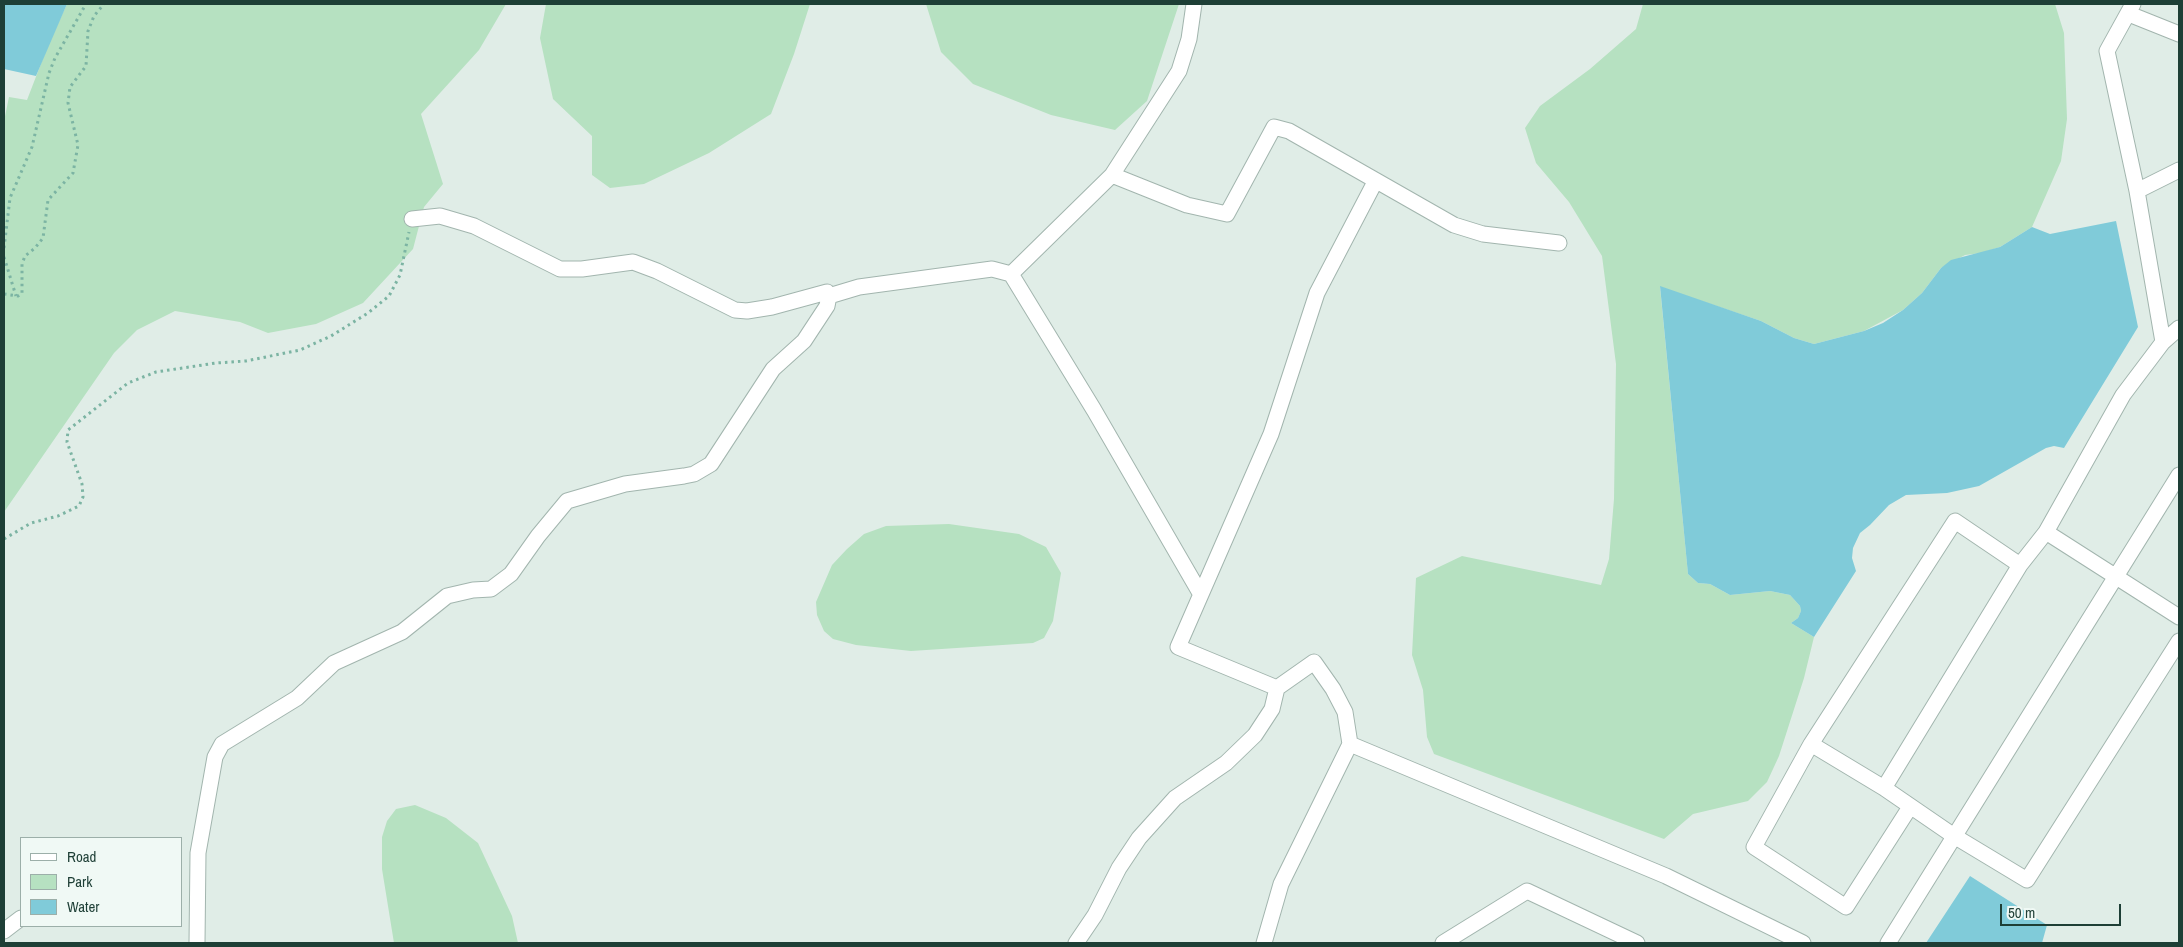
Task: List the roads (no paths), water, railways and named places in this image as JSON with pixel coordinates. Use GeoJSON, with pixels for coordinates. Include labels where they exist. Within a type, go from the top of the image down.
{"type":"FeatureCollection","features":[{"type":"Feature","properties":{"kind":"street"},"geometry":{"type":"LineString","coordinates":[[1011,274],[1112,176],[1179,71],[1188,39],[1194,4]]}},
{"type":"Feature","properties":{"kind":"street"},"geometry":{"type":"LineString","coordinates":[[2163,342],[2138,191],[2108,51],[2131,9],[2179,34]]}},
{"type":"Feature","properties":{"kind":"street"},"geometry":{"type":"LineString","coordinates":[[1112,176],[1187,205],[1227,214],[1274,127],[1289,131],[1375,182],[1454,225],[1482,234],[1559,243]]}},
{"type":"Feature","properties":{"kind":"street"},"geometry":{"type":"LineString","coordinates":[[2138,191],[2179,170]]}},
{"type":"Feature","properties":{"kind":"street"},"geometry":{"type":"LineString","coordinates":[[1277,688],[1198,653],[1178,647],[1271,434],[1317,293],[1375,182]]}},
{"type":"Feature","properties":{"kind":"street"},"geometry":{"type":"LineString","coordinates":[[197,943],[198,854],[215,757],[222,744],[297,698],[334,663],[402,632],[447,596],[473,590],[491,589],[510,574],[567,501],[625,484],[684,476],[711,464],[773,368],[804,341],[828,306],[829,296],[827,292],[772,307],[747,311],[735,310],[657,271],[633,262],[582,269],[560,269],[474,226],[440,216],[412,219]]}},
{"type":"Feature","properties":{"kind":"street"},"geometry":{"type":"LineString","coordinates":[[829,296],[859,287],[992,269],[1011,274],[1094,410],[1200,593]]}},
{"type":"Feature","properties":{"kind":"street"},"geometry":{"type":"LineString","coordinates":[[1884,788],[2020,565],[2046,532],[2123,396],[2163,342],[2179,328]]}},
{"type":"Feature","properties":{"kind":"street"},"geometry":{"type":"LineString","coordinates":[[1888,943],[2114,576],[2179,475]]}},
{"type":"Feature","properties":{"kind":"street"},"geometry":{"type":"LineString","coordinates":[[1910,807],[1846,908],[1754,847],[1811,744],[1955,521],[2020,565]]}},
{"type":"Feature","properties":{"kind":"street"},"geometry":{"type":"LineString","coordinates":[[2046,532],[2179,618]]}},
{"type":"Feature","properties":{"kind":"street"},"geometry":{"type":"LineString","coordinates":[[1811,744],[1884,788],[1954,836],[2027,880],[2179,641]]}},
{"type":"Feature","properties":{"kind":"street"},"geometry":{"type":"LineString","coordinates":[[1076,943],[1095,915],[1119,868],[1139,838],[1175,798],[1226,763],[1255,735],[1272,709],[1277,688],[1314,662],[1333,689],[1345,712],[1350,744],[1280,884],[1264,943]]}},
{"type":"Feature","properties":{"kind":"street"},"geometry":{"type":"LineString","coordinates":[[1350,744],[1666,876],[1803,943]]}},
{"type":"Feature","properties":{"kind":"street"},"geometry":{"type":"LineString","coordinates":[[1443,943],[1527,891],[1637,943]]}},
{"type":"Feature","properties":{"kind":"street"},"geometry":{"type":"LineString","coordinates":[[4,931],[20,919]]}},
{"type":"Feature","properties":{"kind":"water"},"geometry":{"type":"Polygon","coordinates":[[[4,4],[67,4],[36,76],[4,69],[4,4]]]}},
{"type":"Feature","properties":{"kind":"water"},"geometry":{"type":"Polygon","coordinates":[[[2116,221],[2138,327],[2064,448],[2054,446],[2046,448],[1979,486],[1947,493],[1906,495],[1889,505],[1860,533],[1853,548],[1852,558],[1856,571],[1814,637],[1791,623],[1798,618],[1801,611],[1800,606],[1790,595],[1770,591],[1730,595],[1710,584],[1698,583],[1688,574],[1660,286],[1761,321],[1794,338],[1814,344],[1864,331],[1883,323],[1903,310],[1922,293],[1941,268],[1951,260],[2000,247],[2032,227],[2050,234],[2116,221]]]}},
{"type":"Feature","properties":{"kind":"water"},"geometry":{"type":"Polygon","coordinates":[[[1970,876],[2047,925],[2042,943],[1926,943],[1970,876]]]}}]}
